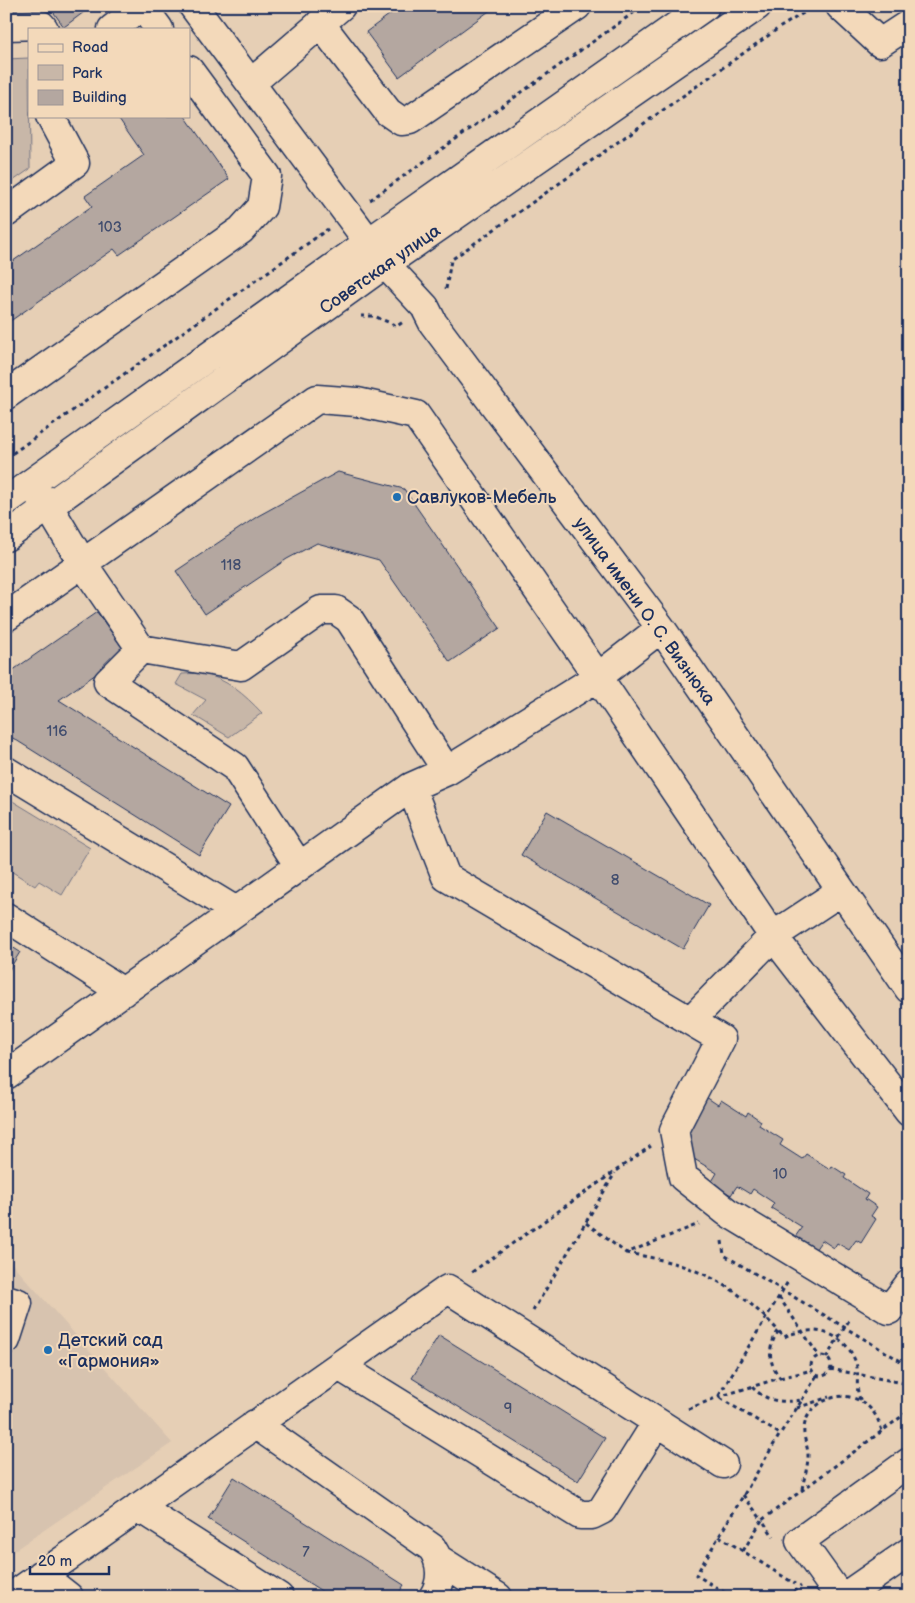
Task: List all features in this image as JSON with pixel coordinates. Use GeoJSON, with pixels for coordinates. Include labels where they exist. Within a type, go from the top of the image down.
{"type":"FeatureCollection","features":[{"type":"Feature","properties":{"kind":"main road"},"geometry":{"type":"LineString","coordinates":[[113,28],[142,6],[158,28]]}},
{"type":"Feature","properties":{"kind":"main road","name":"улица имени О. С. Визнюка"},"geometry":{"type":"LineString","coordinates":[[193,6],[385,264],[425,307],[433,323],[661,628],[909,989]]}},
{"type":"Feature","properties":{"kind":"main road"},"geometry":{"type":"LineString","coordinates":[[251,83],[331,14],[388,112],[401,121],[410,120],[577,6]]}},
{"type":"Feature","properties":{"kind":"main road","name":"Советская улица"},"geometry":{"type":"LineString","coordinates":[[6,501],[369,242],[705,6]]}},
{"type":"Feature","properties":{"kind":"main road","name":"Советская улица"},"geometry":{"type":"LineString","coordinates":[[6,537],[385,264],[757,6]]}},
{"type":"Feature","properties":{"kind":"main road"},"geometry":{"type":"LineString","coordinates":[[840,6],[880,43],[909,24]]}},
{"type":"Feature","properties":{"kind":"main road"},"geometry":{"type":"LineString","coordinates":[[6,26],[41,25],[43,28]]}},
{"type":"Feature","properties":{"kind":"main road"},"geometry":{"type":"LineString","coordinates":[[6,395],[240,230],[262,207],[267,176],[190,71]]}},
{"type":"Feature","properties":{"kind":"main road"},"geometry":{"type":"LineString","coordinates":[[6,213],[75,163],[51,118]]}},
{"type":"Feature","properties":{"kind":"main road"},"geometry":{"type":"LineString","coordinates":[[6,617],[317,399],[357,402],[416,415],[598,677],[773,936],[909,1112]]}},
{"type":"Feature","properties":{"kind":"main road"},"geometry":{"type":"LineString","coordinates":[[31,484],[141,649],[242,666],[321,610],[336,610],[349,619],[447,771]]}},
{"type":"Feature","properties":{"kind":"main road"},"geometry":{"type":"LineString","coordinates":[[13,1061],[123,992],[412,787],[447,771],[598,677],[661,628]]}},
{"type":"Feature","properties":{"kind":"main road"},"geometry":{"type":"LineString","coordinates":[[141,649],[108,682],[235,767],[299,866]]}},
{"type":"Feature","properties":{"kind":"main road"},"geometry":{"type":"LineString","coordinates":[[6,771],[236,911]]}},
{"type":"Feature","properties":{"kind":"main road"},"geometry":{"type":"LineString","coordinates":[[412,787],[446,877],[721,1039],[674,1130],[683,1177],[723,1214],[803,1258],[889,1310],[909,1284]]}},
{"type":"Feature","properties":{"kind":"main road"},"geometry":{"type":"LineString","coordinates":[[691,1020],[773,936],[841,891]]}},
{"type":"Feature","properties":{"kind":"main road"},"geometry":{"type":"LineString","coordinates":[[6,917],[123,992]]}},
{"type":"Feature","properties":{"kind":"main road"},"geometry":{"type":"LineString","coordinates":[[11,1597],[448,1289],[723,1464]]}},
{"type":"Feature","properties":{"kind":"main road"},"geometry":{"type":"LineString","coordinates":[[6,1299],[18,1303],[6,1340]]}},
{"type":"Feature","properties":{"kind":"main road"},"geometry":{"type":"LineString","coordinates":[[339,1366],[580,1514],[592,1515],[602,1510],[657,1422]]}},
{"type":"Feature","properties":{"kind":"main road"},"geometry":{"type":"LineString","coordinates":[[255,1424],[432,1548],[440,1560],[498,1597]]}},
{"type":"Feature","properties":{"kind":"main road"},"geometry":{"type":"LineString","coordinates":[[840,1597],[800,1541],[909,1462]]}},
{"type":"Feature","properties":{"kind":"main road"},"geometry":{"type":"LineString","coordinates":[[138,1507],[279,1597]]}},
{"type":"Feature","properties":{"kind":"main road"},"geometry":{"type":"LineString","coordinates":[[844,1597],[909,1552]]}},
{"type":"Feature","properties":{"kind":"main road"},"geometry":{"type":"LineString","coordinates":[[433,1597],[439,1588],[440,1560]]}},
{"type":"Feature","properties":{"kind":"main road"},"geometry":{"type":"LineString","coordinates":[[41,1575],[69,1597]]}},
{"type":"Feature","properties":{"kind":"path"},"geometry":{"type":"LineString","coordinates":[[356,316],[374,316],[397,326],[446,290],[451,260],[779,28],[815,6]]}},
{"type":"Feature","properties":{"kind":"path"},"geometry":{"type":"LineString","coordinates":[[448,1289],[674,1130]]}},
{"type":"Feature","properties":{"kind":"path"},"geometry":{"type":"LineString","coordinates":[[519,1334],[617,1170]]}},
{"type":"Feature","properties":{"kind":"path"},"geometry":{"type":"LineString","coordinates":[[626,1253],[723,1214],[724,1255],[909,1366]]}},
{"type":"Feature","properties":{"kind":"path"},"geometry":{"type":"LineString","coordinates":[[586,1223],[626,1253],[662,1259],[698,1270],[730,1287],[779,1330],[784,1337],[801,1331],[816,1330],[838,1338],[851,1353],[858,1374],[857,1393],[861,1401]]}},
{"type":"Feature","properties":{"kind":"path"},"geometry":{"type":"LineString","coordinates":[[718,1397],[803,1258]]}},
{"type":"Feature","properties":{"kind":"path"},"geometry":{"type":"LineString","coordinates":[[826,1358],[864,1295]]}},
{"type":"Feature","properties":{"kind":"path"},"geometry":{"type":"LineString","coordinates":[[778,1297],[819,1356],[826,1358],[831,1365],[826,1375],[817,1375],[812,1370],[811,1364],[819,1356]]}},
{"type":"Feature","properties":{"kind":"path"},"geometry":{"type":"LineString","coordinates":[[779,1330],[773,1339],[770,1360],[780,1378]]}},
{"type":"Feature","properties":{"kind":"path"},"geometry":{"type":"LineString","coordinates":[[830,1369],[909,1384]]}},
{"type":"Feature","properties":{"kind":"path"},"geometry":{"type":"LineString","coordinates":[[657,1422],[718,1397],[812,1370]]}},
{"type":"Feature","properties":{"kind":"path"},"geometry":{"type":"LineString","coordinates":[[732,1597],[696,1575],[817,1375]]}},
{"type":"Feature","properties":{"kind":"path"},"geometry":{"type":"LineString","coordinates":[[752,1387],[763,1397],[777,1402],[802,1400]]}},
{"type":"Feature","properties":{"kind":"path"},"geometry":{"type":"LineString","coordinates":[[802,1489],[808,1453],[804,1428],[808,1416],[815,1407],[837,1396]]}},
{"type":"Feature","properties":{"kind":"path"},"geometry":{"type":"LineString","coordinates":[[797,1408],[823,1398],[850,1396],[871,1408],[882,1431]]}},
{"type":"Feature","properties":{"kind":"path"},"geometry":{"type":"LineString","coordinates":[[718,1397],[780,1434]]}},
{"type":"Feature","properties":{"kind":"path"},"geometry":{"type":"LineString","coordinates":[[743,1495],[762,1520],[909,1411]]}},
{"type":"Feature","properties":{"kind":"path"},"geometry":{"type":"LineString","coordinates":[[719,1536],[800,1587]]}},
{"type":"Feature","properties":{"kind":"shaded area","name":"Детский сад «Гармония»"},"geometry":{"type":"Polygon","coordinates":[[[6,1257],[172,1443],[6,1556],[6,1257]]]}},
{"type":"Feature","properties":{"kind":"green space"},"geometry":{"type":"Polygon","coordinates":[[[28,58],[30,169],[6,186],[6,59],[28,58]]]}},
{"type":"Feature","properties":{"kind":"green space"},"geometry":{"type":"Polygon","coordinates":[[[201,673],[227,683],[262,713],[229,737],[193,715],[206,700],[176,684],[182,674],[201,673]]]}},
{"type":"Feature","properties":{"kind":"green space"},"geometry":{"type":"Polygon","coordinates":[[[6,797],[90,848],[62,895],[39,881],[35,886],[6,868],[6,797]]]}},
{"type":"Feature","properties":{"kind":"building"},"geometry":{"type":"Polygon","coordinates":[[[6,6],[41,6],[41,10],[6,11],[6,6]]]}},
{"type":"Feature","properties":{"kind":"building"},"geometry":{"type":"Polygon","coordinates":[[[49,6],[92,6],[64,27],[49,6]]]}},
{"type":"Feature","properties":{"kind":"building"},"geometry":{"type":"Polygon","coordinates":[[[401,6],[496,6],[399,77],[366,32],[401,6]]]}},
{"type":"Feature","properties":{"kind":"building"},"geometry":{"type":"Polygon","coordinates":[[[118,118],[186,118],[229,179],[119,255],[114,249],[6,324],[6,266],[92,206],[85,196],[144,155],[118,118]]]}},
{"type":"Feature","properties":{"kind":"building"},"geometry":{"type":"Polygon","coordinates":[[[338,472],[404,489],[500,628],[450,662],[379,560],[317,543],[287,559],[205,614],[176,571],[258,516],[338,472]]]}},
{"type":"Feature","properties":{"kind":"building"},"geometry":{"type":"Polygon","coordinates":[[[97,612],[126,653],[59,700],[229,807],[199,855],[8,735],[6,737],[6,675],[97,612]]]}},
{"type":"Feature","properties":{"kind":"building"},"geometry":{"type":"Polygon","coordinates":[[[547,811],[709,905],[683,949],[521,855],[547,811]]]}},
{"type":"Feature","properties":{"kind":"building"},"geometry":{"type":"Polygon","coordinates":[[[6,943],[20,952],[6,975],[6,943]]]}},
{"type":"Feature","properties":{"kind":"building"},"geometry":{"type":"Polygon","coordinates":[[[706,1097],[718,1105],[721,1100],[746,1116],[748,1112],[761,1121],[759,1125],[783,1140],[780,1145],[802,1159],[806,1154],[830,1169],[832,1166],[846,1175],[844,1178],[868,1194],[865,1199],[877,1207],[871,1216],[876,1219],[861,1243],[856,1240],[849,1250],[837,1243],[834,1248],[822,1240],[815,1250],[795,1237],[802,1227],[771,1208],[774,1203],[753,1189],[750,1194],[737,1186],[731,1195],[711,1183],[717,1173],[686,1154],[679,1128],[706,1097]]]}},
{"type":"Feature","properties":{"kind":"building"},"geometry":{"type":"Polygon","coordinates":[[[439,1335],[605,1438],[578,1481],[412,1378],[439,1335]]]}},
{"type":"Feature","properties":{"kind":"building"},"geometry":{"type":"Polygon","coordinates":[[[234,1477],[404,1585],[396,1597],[331,1597],[208,1519],[234,1477]]]}},
{"type":"Feature","properties":{"kind":"place","name":"Савлуков-Мебель"},"geometry":{"type":"Point","coordinates":[397,497]}},
{"type":"Feature","properties":{"kind":"place","name":"Детский сад «Гармония»"},"geometry":{"type":"Point","coordinates":[48,1350]}}]}
